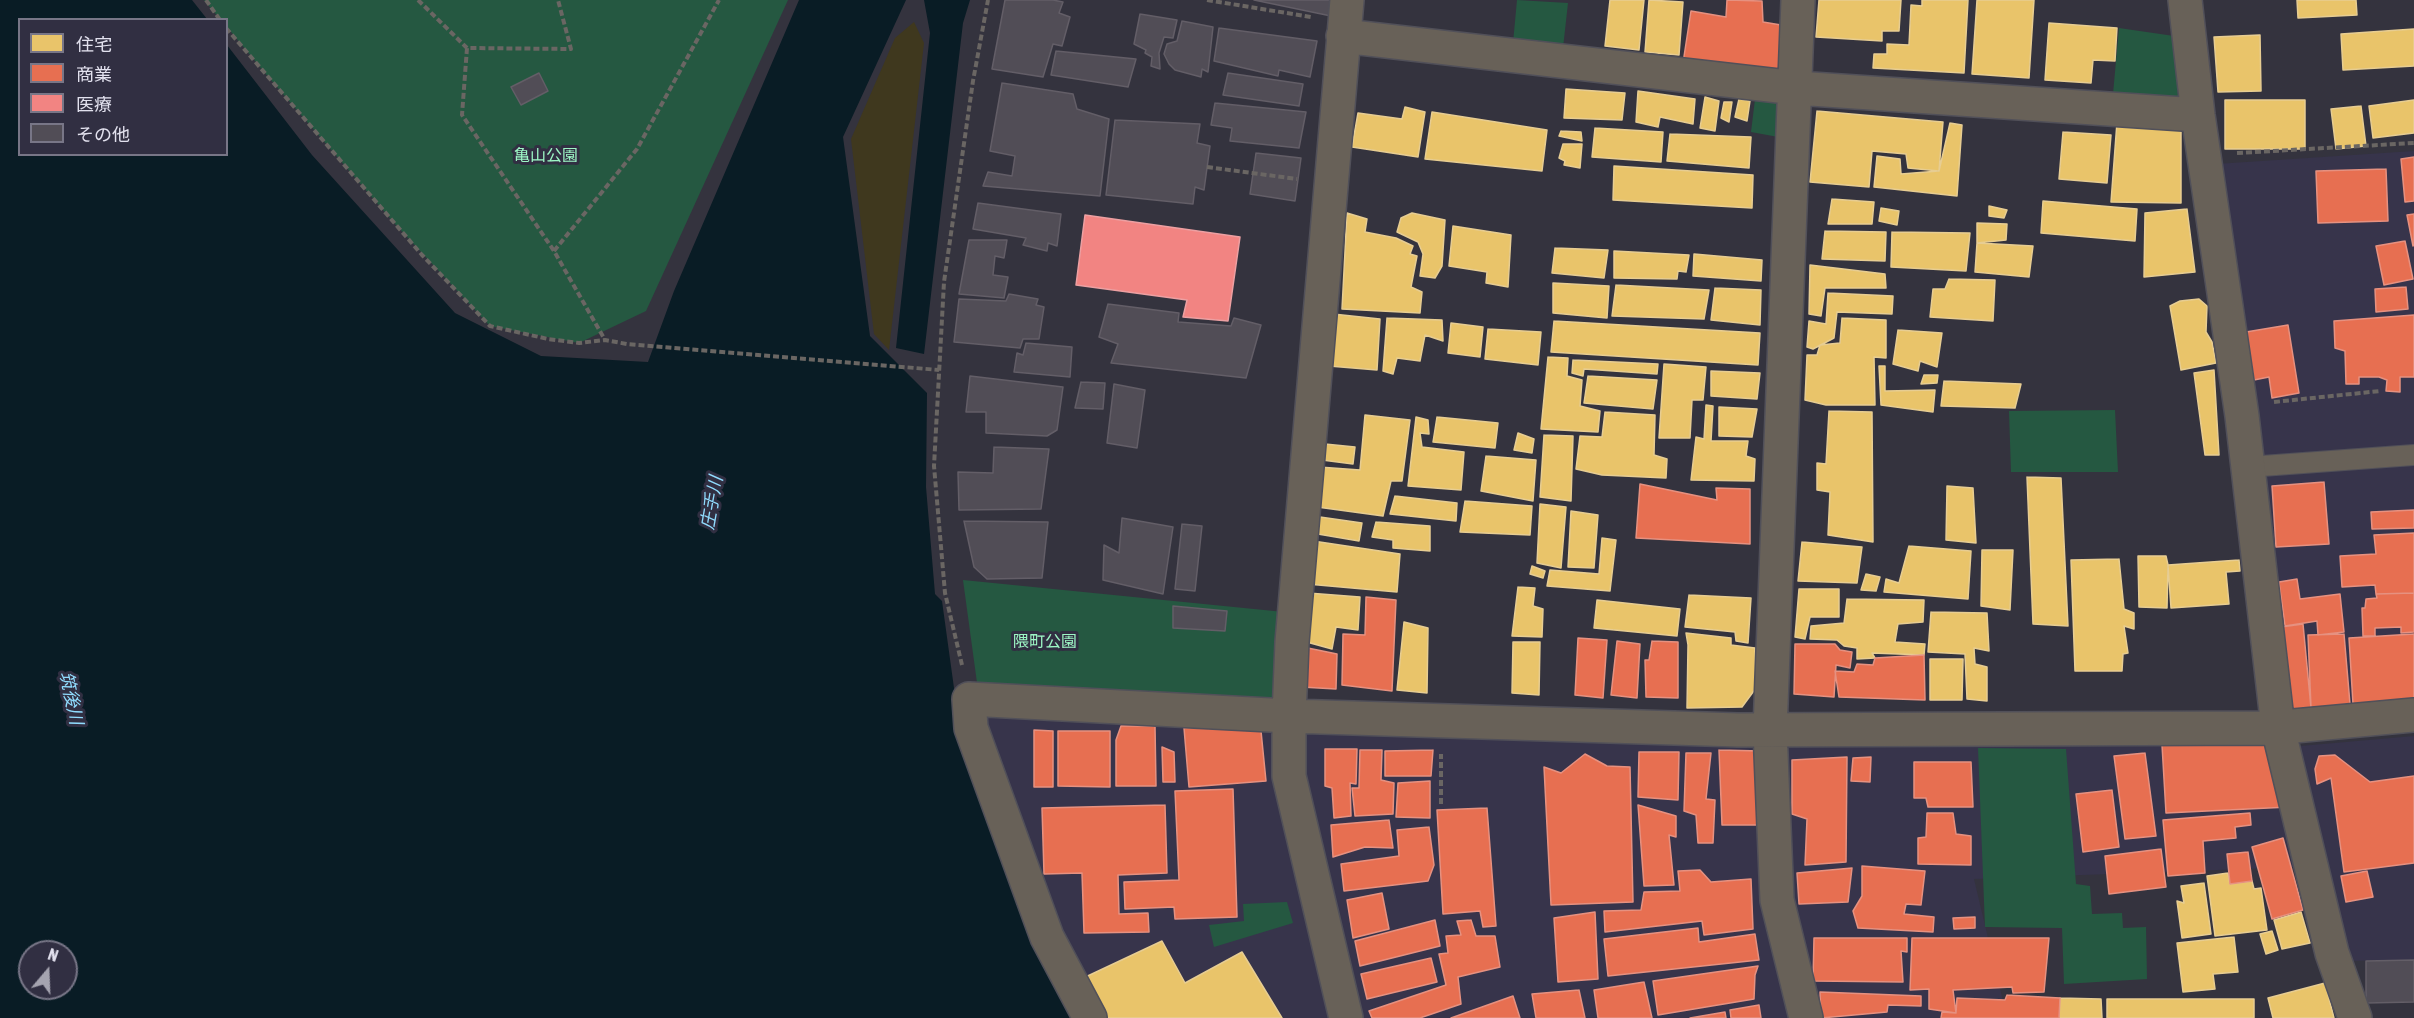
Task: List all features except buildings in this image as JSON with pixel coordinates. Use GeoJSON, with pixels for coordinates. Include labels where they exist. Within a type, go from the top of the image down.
{"type":"FeatureCollection","features":[{"type":"Feature","properties":{"kind":"street"},"geometry":{"type":"LineString","coordinates":[[1798,0],[1770,730],[1777,900],[1806,1018]]}},
{"type":"Feature","properties":{"kind":"street"},"geometry":{"type":"LineString","coordinates":[[2185,0],[2198,115],[2241,406],[2278,728],[2332,953],[2355,1018]]}},
{"type":"Feature","properties":{"kind":"street"},"geometry":{"type":"LineString","coordinates":[[1346,1018],[1289,776],[1292,642],[1345,19],[1796,88],[2198,115]]}},
{"type":"Feature","properties":{"kind":"street"},"geometry":{"type":"LineString","coordinates":[[1090,1018],[1047,937],[971,728],[969,699],[1289,717],[1770,730],[2278,728],[2414,715]]}},
{"type":"Feature","properties":{"kind":"lane"},"geometry":{"type":"LineString","coordinates":[[2248,467],[2414,455]]}},
{"type":"Feature","properties":{"kind":"path"},"geometry":{"type":"LineString","coordinates":[[206,0],[219,18]]}},
{"type":"Feature","properties":{"kind":"path"},"geometry":{"type":"LineString","coordinates":[[418,0],[467,48],[571,49],[558,0]]}},
{"type":"Feature","properties":{"kind":"path"},"geometry":{"type":"LineString","coordinates":[[554,251],[637,149],[719,0]]}},
{"type":"Feature","properties":{"kind":"path"},"geometry":{"type":"LineString","coordinates":[[228,30],[422,255],[490,326],[548,339],[579,343],[605,340],[627,344],[939,370],[944,282],[973,81],[988,0]]}},
{"type":"Feature","properties":{"kind":"path"},"geometry":{"type":"LineString","coordinates":[[1207,0],[1345,19]]}},
{"type":"Feature","properties":{"kind":"path"},"geometry":{"type":"LineString","coordinates":[[467,48],[462,115],[554,251],[605,340]]}},
{"type":"Feature","properties":{"kind":"path"},"geometry":{"type":"LineString","coordinates":[[2204,155],[2414,143]]}},
{"type":"Feature","properties":{"kind":"path"},"geometry":{"type":"LineString","coordinates":[[1207,167],[1330,184]]}},
{"type":"Feature","properties":{"kind":"path"},"geometry":{"type":"LineString","coordinates":[[2241,406],[2380,391]]}},
{"type":"Feature","properties":{"kind":"path"},"geometry":{"type":"LineString","coordinates":[[1441,721],[1441,804]]}},
{"type":"Feature","properties":{"kind":"shaded area"},"geometry":{"type":"Polygon","coordinates":[[[2414,151],[2414,706],[2285,717],[2216,164],[2414,151]]]}},
{"type":"Feature","properties":{"kind":"shaded area"},"geometry":{"type":"Polygon","coordinates":[[[970,700],[1287,720],[1344,1018],[1091,1018],[970,700]]]}},
{"type":"Feature","properties":{"kind":"shaded area"},"geometry":{"type":"Polygon","coordinates":[[[1292,719],[1767,734],[1799,1018],[1349,1018],[1292,719]]]}},
{"type":"Feature","properties":{"kind":"shaded area"},"geometry":{"type":"Polygon","coordinates":[[[2271,734],[2299,867],[1974,879],[2007,1018],[1817,1018],[1786,900],[1776,739],[2271,734]]]}},
{"type":"Feature","properties":{"kind":"shaded area"},"geometry":{"type":"Polygon","coordinates":[[[2414,736],[2414,960],[2339,961],[2289,747],[2414,736]]]}},
{"type":"Feature","properties":{"kind":"green space","name":"亀山公園"},"geometry":{"type":"Polygon","coordinates":[[[204,0],[788,0],[646,311],[579,343],[490,326],[396,225],[265,73],[228,28],[228,18],[219,18],[204,0]]]}},
{"type":"Feature","properties":{"kind":"green space"},"geometry":{"type":"Polygon","coordinates":[[[1517,0],[1568,3],[1563,48],[1513,43],[1517,0]]]}},
{"type":"Feature","properties":{"kind":"green space"},"geometry":{"type":"Polygon","coordinates":[[[2119,28],[2174,36],[2179,110],[2112,105],[2119,28]]]}},
{"type":"Feature","properties":{"kind":"green space"},"geometry":{"type":"Polygon","coordinates":[[[1756,91],[1791,94],[1789,139],[1751,132],[1756,91]]]}},
{"type":"Feature","properties":{"kind":"green space"},"geometry":{"type":"Polygon","coordinates":[[[2115,410],[2118,472],[2011,472],[2009,411],[2115,410]]]}},
{"type":"Feature","properties":{"kind":"green space","name":"隈町公園"},"geometry":{"type":"Polygon","coordinates":[[[963,580],[1294,613],[1289,716],[978,690],[963,580]]]}},
{"type":"Feature","properties":{"kind":"green space"},"geometry":{"type":"Polygon","coordinates":[[[1978,748],[2066,749],[2076,884],[2090,886],[2092,914],[2122,913],[2123,928],[2146,927],[2147,979],[2064,984],[2062,928],[1985,927],[1978,748]]]}},
{"type":"Feature","properties":{"kind":"green space"},"geometry":{"type":"Polygon","coordinates":[[[1287,902],[1293,923],[1214,947],[1209,925],[1244,921],[1243,904],[1287,902]]]}},
{"type":"Feature","properties":{"kind":"sand"},"geometry":{"type":"Polygon","coordinates":[[[914,22],[924,43],[889,350],[874,334],[851,139],[895,38],[914,22]]]}},
{"type":"Feature","properties":{"kind":"water"},"geometry":{"type":"Polygon","coordinates":[[[0,0],[192,0],[206,18],[18,18],[18,156],[228,156],[228,46],[312,155],[455,313],[541,356],[648,362],[674,291],[799,0],[906,0],[843,137],[870,336],[927,393],[926,487],[935,594],[942,601],[958,717],[1086,1018],[0,1018],[0,0]]]}},
{"type":"Feature","properties":{"kind":"water"},"geometry":{"type":"Polygon","coordinates":[[[924,0],[970,0],[963,23],[924,354],[896,348],[930,33],[924,0]]]}},
{"type":"Feature","properties":{"kind":"water label","name":"庄手川"},"geometry":{"type":"Point","coordinates":[712,503]}},
{"type":"Feature","properties":{"kind":"water label","name":"筑後川"},"geometry":{"type":"Point","coordinates":[71,698]}}]}
